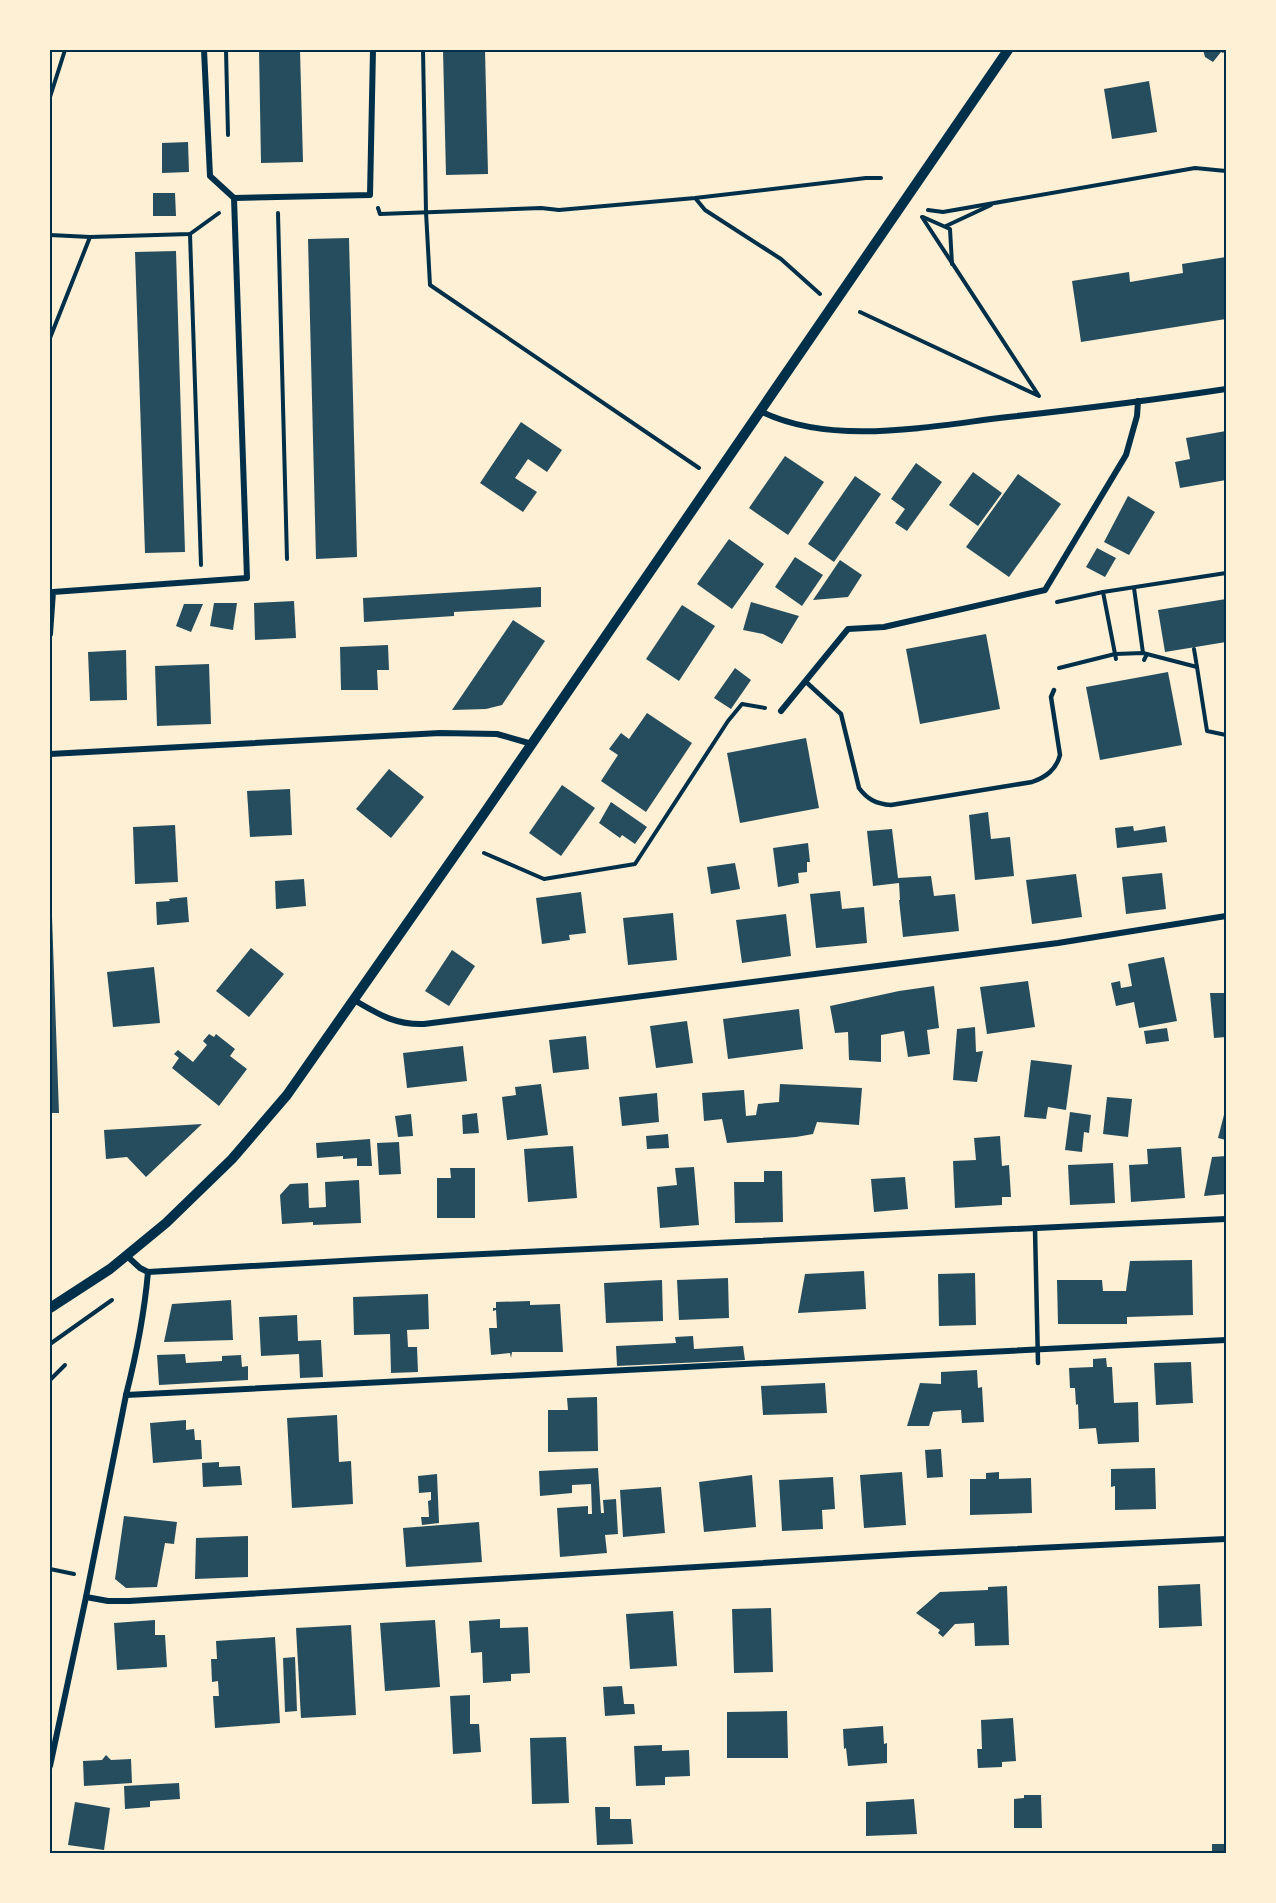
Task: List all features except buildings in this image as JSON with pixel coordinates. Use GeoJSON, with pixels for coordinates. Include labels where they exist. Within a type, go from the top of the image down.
{"type":"FeatureCollection","features":[{"type":"Feature","properties":{"kind":"street"},"geometry":{"type":"LineString","coordinates":[[204,50],[210,176],[234,198],[370,195],[373,50]]}},
{"type":"Feature","properties":{"kind":"street"},"geometry":{"type":"LineString","coordinates":[[50,1308],[127,1256],[197,1194],[263,1125],[299,1080],[1008,50]]}},
{"type":"Feature","properties":{"kind":"street"},"geometry":{"type":"LineString","coordinates":[[50,634],[52,592],[247,578],[234,198]]}},
{"type":"Feature","properties":{"kind":"street"},"geometry":{"type":"LineString","coordinates":[[760,411],[781,420],[827,430],[910,428],[1227,388]]}},
{"type":"Feature","properties":{"kind":"street"},"geometry":{"type":"LineString","coordinates":[[781,711],[848,629],[884,627],[1045,590],[1126,455],[1137,416],[1138,401]]}},
{"type":"Feature","properties":{"kind":"street"},"geometry":{"type":"LineString","coordinates":[[50,754],[449,733],[497,734],[532,744]]}},
{"type":"Feature","properties":{"kind":"street"},"geometry":{"type":"LineString","coordinates":[[354,1000],[390,1020],[406,1024],[424,1024],[1035,946],[1227,916]]}},
{"type":"Feature","properties":{"kind":"street"},"geometry":{"type":"LineString","coordinates":[[127,1256],[148,1272],[1227,1219]]}},
{"type":"Feature","properties":{"kind":"street"},"geometry":{"type":"LineString","coordinates":[[50,1766],[126,1395],[135,1366],[148,1272]]}},
{"type":"Feature","properties":{"kind":"street"},"geometry":{"type":"LineString","coordinates":[[126,1395],[1227,1340]]}},
{"type":"Feature","properties":{"kind":"street"},"geometry":{"type":"LineString","coordinates":[[86,1597],[108,1601],[129,1601],[912,1554],[1227,1539]]}},
{"type":"Feature","properties":{"kind":"lane"},"geometry":{"type":"LineString","coordinates":[[805,681],[841,714],[859,788],[873,801],[891,805],[1042,779],[1058,764],[1060,754],[1051,697],[1054,690]]}},
{"type":"Feature","properties":{"kind":"lane"},"geometry":{"type":"LineString","coordinates":[[1035,1229],[1038,1363]]}},
{"type":"Feature","properties":{"kind":"path"},"geometry":{"type":"LineString","coordinates":[[50,97],[65,50]]}},
{"type":"Feature","properties":{"kind":"path"},"geometry":{"type":"LineString","coordinates":[[226,50],[228,135]]}},
{"type":"Feature","properties":{"kind":"path"},"geometry":{"type":"LineString","coordinates":[[423,50],[426,212],[430,285],[694,464]]}},
{"type":"Feature","properties":{"kind":"path"},"geometry":{"type":"LineString","coordinates":[[928,210],[943,212],[1195,168],[1227,171]]}},
{"type":"Feature","properties":{"kind":"path"},"geometry":{"type":"LineString","coordinates":[[370,195],[380,214],[541,208],[559,210],[881,178]]}},
{"type":"Feature","properties":{"kind":"path"},"geometry":{"type":"LineString","coordinates":[[278,197],[287,559]]}},
{"type":"Feature","properties":{"kind":"path"},"geometry":{"type":"LineString","coordinates":[[695,198],[705,210],[781,259],[833,306]]}},
{"type":"Feature","properties":{"kind":"path"},"geometry":{"type":"LineString","coordinates":[[946,227],[996,202]]}},
{"type":"Feature","properties":{"kind":"path"},"geometry":{"type":"LineString","coordinates":[[860,312],[1039,396],[952,264],[922,217],[950,229],[952,264]]}},
{"type":"Feature","properties":{"kind":"path"},"geometry":{"type":"LineString","coordinates":[[50,235],[90,237],[190,234],[213,219]]}},
{"type":"Feature","properties":{"kind":"path"},"geometry":{"type":"LineString","coordinates":[[190,234],[201,563]]}},
{"type":"Feature","properties":{"kind":"path"},"geometry":{"type":"LineString","coordinates":[[50,338],[90,237]]}},
{"type":"Feature","properties":{"kind":"path"},"geometry":{"type":"LineString","coordinates":[[1047,604],[1103,592],[1227,573]]}},
{"type":"Feature","properties":{"kind":"path"},"geometry":{"type":"LineString","coordinates":[[1134,588],[1145,654],[1144,660]]}},
{"type":"Feature","properties":{"kind":"path"},"geometry":{"type":"LineString","coordinates":[[1103,592],[1116,657]]}},
{"type":"Feature","properties":{"kind":"path"},"geometry":{"type":"LineString","coordinates":[[1194,649],[1207,731],[1227,735]]}},
{"type":"Feature","properties":{"kind":"path"},"geometry":{"type":"LineString","coordinates":[[1059,668],[1145,654],[1197,667]]}},
{"type":"Feature","properties":{"kind":"path"},"geometry":{"type":"LineString","coordinates":[[484,853],[544,879],[635,864],[728,721],[742,704],[781,711]]}},
{"type":"Feature","properties":{"kind":"path"},"geometry":{"type":"LineString","coordinates":[[50,1344],[112,1300]]}},
{"type":"Feature","properties":{"kind":"path"},"geometry":{"type":"LineString","coordinates":[[50,1380],[65,1365]]}},
{"type":"Feature","properties":{"kind":"path"},"geometry":{"type":"LineString","coordinates":[[50,1569],[89,1577]]}}]}
